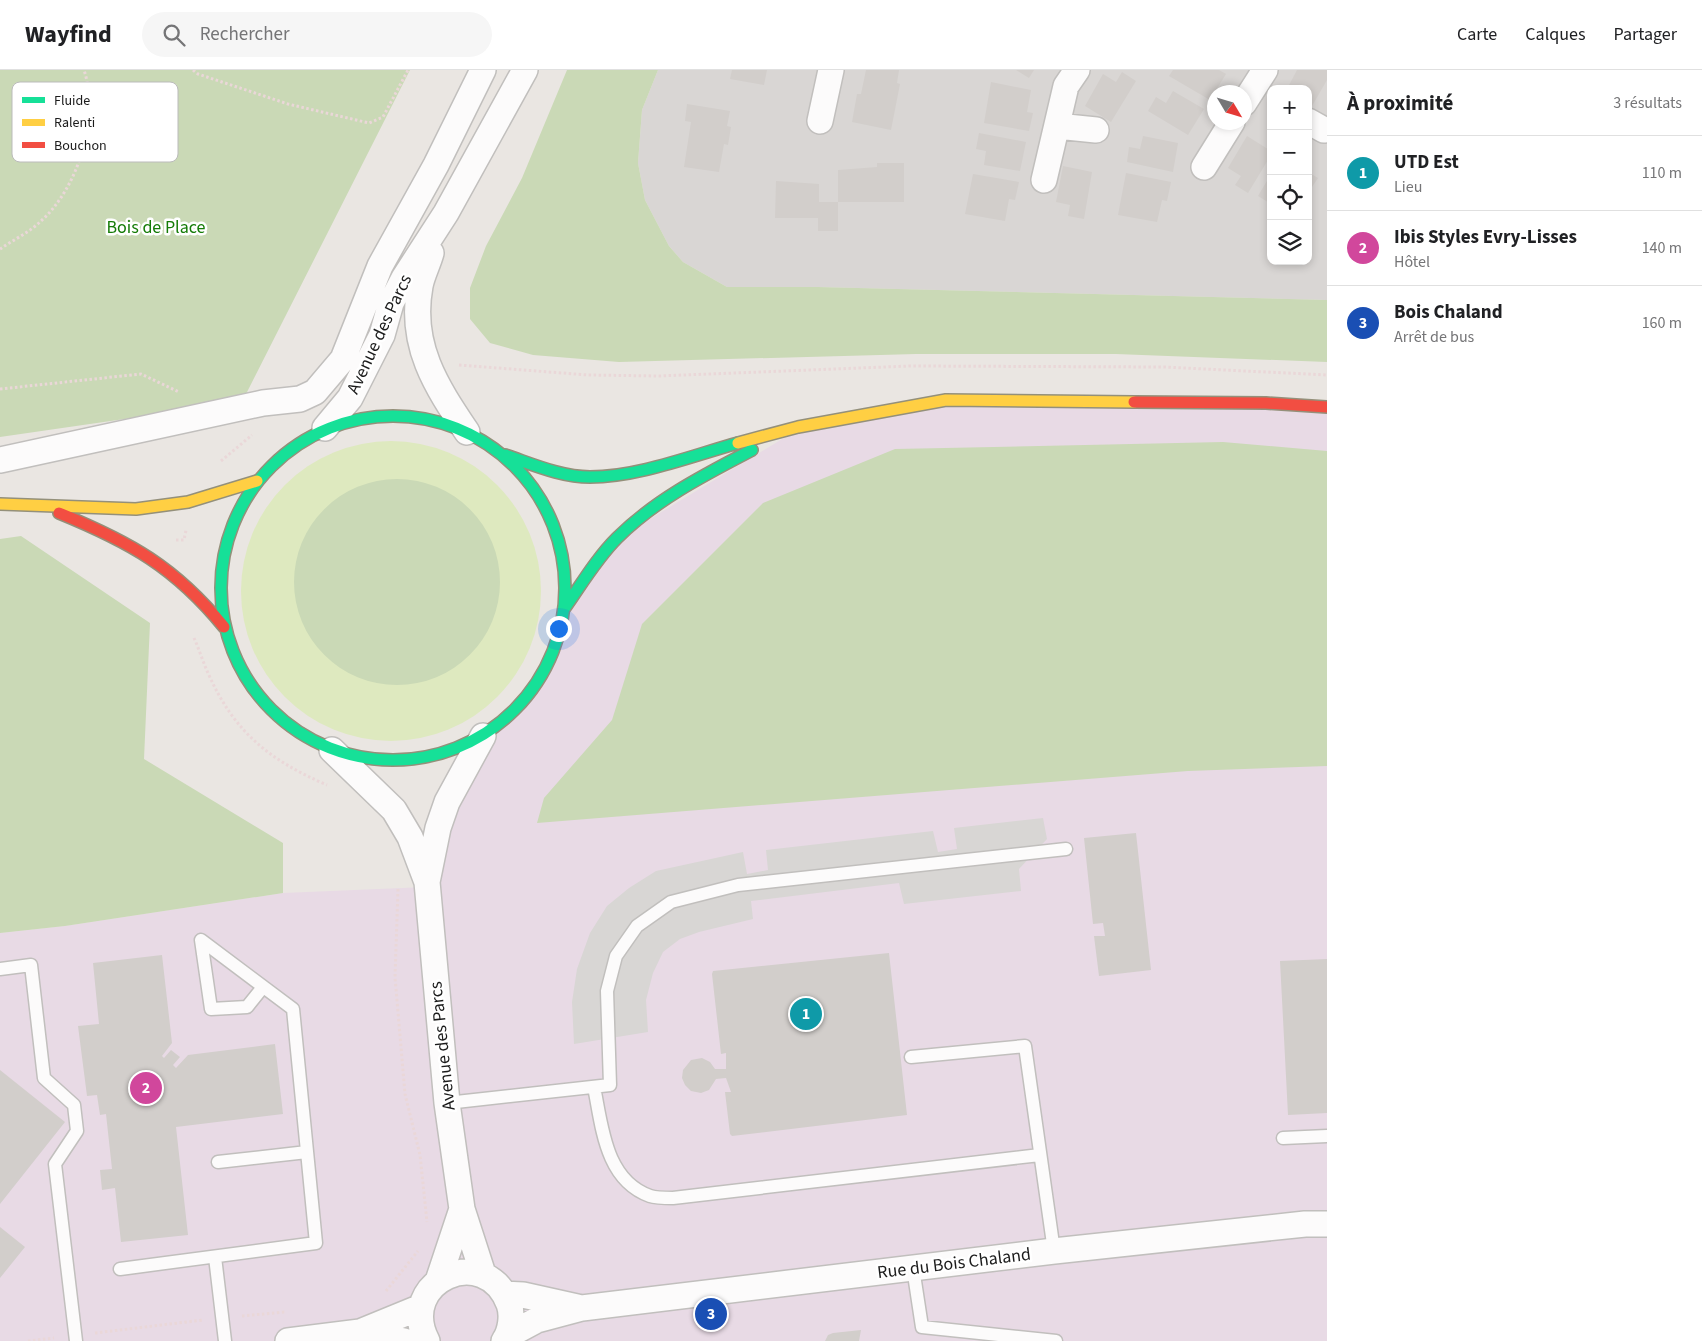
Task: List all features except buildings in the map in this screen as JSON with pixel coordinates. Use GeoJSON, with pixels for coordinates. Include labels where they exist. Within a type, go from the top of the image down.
{"type":"FeatureCollection","features":[{"type":"Feature","properties":{"kind":"main road"},"geometry":{"type":"LineString","coordinates":[[502,454],[533,487],[550,517],[561,548],[565,582],[564,609],[556,643],[533,688],[516,708],[483,736],[455,749],[413,760],[369,759],[332,750],[312,741],[288,726],[266,705],[242,672],[225,628],[220,595],[221,566],[229,533],[238,512],[257,481],[279,458],[325,428],[375,416],[399,415],[444,423],[467,432],[502,454],[554,471],[588,476],[620,475],[694,453],[798,427],[946,400],[1266,403],[1327,407]]}},
{"type":"Feature","properties":{"kind":"main road"},"geometry":{"type":"LineString","coordinates":[[564,609],[602,555],[647,514],[701,476],[798,427]]}},
{"type":"Feature","properties":{"kind":"main road"},"geometry":{"type":"LineString","coordinates":[[0,504],[136,509],[188,502],[257,481]]}},
{"type":"Feature","properties":{"kind":"main road"},"geometry":{"type":"LineString","coordinates":[[37,504],[108,532],[165,566],[203,600],[225,628]]}},
{"type":"Feature","properties":{"kind":"street"},"geometry":{"type":"LineString","coordinates":[[0,460],[263,403],[300,399],[315,392],[331,376],[343,359],[380,266],[436,165],[483,70]]}},
{"type":"Feature","properties":{"kind":"street","name":"Avenue des Parcs"},"geometry":{"type":"LineString","coordinates":[[325,428],[350,398],[382,335],[391,303],[404,278],[446,213],[525,70]]}},
{"type":"Feature","properties":{"kind":"street"},"geometry":{"type":"LineString","coordinates":[[820,120],[831,70]]}},
{"type":"Feature","properties":{"kind":"street"},"geometry":{"type":"LineString","coordinates":[[1044,180],[1066,86],[1077,70]]}},
{"type":"Feature","properties":{"kind":"street"},"geometry":{"type":"LineString","coordinates":[[1057,126],[1096,130]]}},
{"type":"Feature","properties":{"kind":"street"},"geometry":{"type":"LineString","coordinates":[[1204,167],[1227,130]]}},
{"type":"Feature","properties":{"kind":"street","name":"Avenue des Parcs"},"geometry":{"type":"LineString","coordinates":[[446,213],[420,285],[419,332],[428,368],[467,432]]}},
{"type":"Feature","properties":{"kind":"street","name":"Avenue des Parcs"},"geometry":{"type":"LineString","coordinates":[[427,882],[438,828],[447,802],[483,736]]}},
{"type":"Feature","properties":{"kind":"street","name":"Avenue des Parcs"},"geometry":{"type":"LineString","coordinates":[[332,750],[394,810],[410,837],[427,882],[447,1103],[462,1209],[483,1274]]}},
{"type":"Feature","properties":{"kind":"street","name":"Avenue des Parcs"},"geometry":{"type":"LineString","coordinates":[[438,1281],[462,1209]]}},
{"type":"Feature","properties":{"kind":"street","name":"Rue du Bois Chaland"},"geometry":{"type":"LineString","coordinates":[[582,1308],[1054,1251],[1305,1224],[1327,1224]]}},
{"type":"Feature","properties":{"kind":"street"},"geometry":{"type":"LineString","coordinates":[[427,1341],[420,1321],[421,1307],[427,1292],[438,1281],[451,1274],[467,1271],[483,1274],[496,1283],[505,1294],[510,1308],[511,1322],[505,1339]]}},
{"type":"Feature","properties":{"kind":"street"},"geometry":{"type":"LineString","coordinates":[[505,1294],[523,1295],[582,1308]]}},
{"type":"Feature","properties":{"kind":"street"},"geometry":{"type":"LineString","coordinates":[[288,1341],[360,1332],[421,1307]]}},
{"type":"Feature","properties":{"kind":"street"},"geometry":{"type":"LineString","coordinates":[[505,1339],[536,1320],[582,1308]]}},
{"type":"Feature","properties":{"kind":"street"},"geometry":{"type":"LineString","coordinates":[[360,1332],[404,1341]]}},
{"type":"Feature","properties":{"kind":"lane"},"geometry":{"type":"LineString","coordinates":[[447,1103],[610,1085],[607,991],[616,956],[637,926],[671,902],[738,886],[1066,848]]}},
{"type":"Feature","properties":{"kind":"lane"},"geometry":{"type":"LineString","coordinates":[[120,1269],[316,1243],[292,1009],[256,981],[201,940],[211,1009],[247,1007],[263,987]]}},
{"type":"Feature","properties":{"kind":"lane"},"geometry":{"type":"LineString","coordinates":[[0,969],[31,965],[44,1078],[74,1105],[77,1131],[55,1164],[76,1338]]}},
{"type":"Feature","properties":{"kind":"lane"},"geometry":{"type":"LineString","coordinates":[[911,1057],[1025,1046],[1054,1251]]}},
{"type":"Feature","properties":{"kind":"lane"},"geometry":{"type":"LineString","coordinates":[[594,1086],[604,1142],[617,1170],[633,1188],[651,1196],[673,1198],[1040,1155]]}},
{"type":"Feature","properties":{"kind":"lane"},"geometry":{"type":"LineString","coordinates":[[1283,1138],[1327,1136]]}},
{"type":"Feature","properties":{"kind":"lane"},"geometry":{"type":"LineString","coordinates":[[218,1162],[307,1152]]}},
{"type":"Feature","properties":{"kind":"lane"},"geometry":{"type":"LineString","coordinates":[[215,1257],[225,1341]]}},
{"type":"Feature","properties":{"kind":"lane"},"geometry":{"type":"LineString","coordinates":[[913,1268],[922,1328],[982,1337],[1056,1341]]}},
{"type":"Feature","properties":{"kind":"path"},"geometry":{"type":"LineString","coordinates":[[84,70],[88,82]]}},
{"type":"Feature","properties":{"kind":"path"},"geometry":{"type":"LineString","coordinates":[[193,70],[198,74],[288,104],[369,123],[383,116],[408,70]]}},
{"type":"Feature","properties":{"kind":"path"},"geometry":{"type":"LineString","coordinates":[[0,249],[42,221],[72,181],[78,162]]}},
{"type":"Feature","properties":{"kind":"path"},"geometry":{"type":"LineString","coordinates":[[428,368],[446,364],[588,375],[659,376],[910,366],[1164,367],[1327,375]]}},
{"type":"Feature","properties":{"kind":"path"},"geometry":{"type":"LineString","coordinates":[[0,389],[141,374],[172,388],[208,415]]}},
{"type":"Feature","properties":{"kind":"path"},"geometry":{"type":"LineString","coordinates":[[216,464],[255,433]]}},
{"type":"Feature","properties":{"kind":"path"},"geometry":{"type":"LineString","coordinates":[[173,545],[176,539],[184,540],[188,522]]}},
{"type":"Feature","properties":{"kind":"path"},"geometry":{"type":"LineString","coordinates":[[192,633],[224,704],[244,731],[284,765],[336,789]]}},
{"type":"Feature","properties":{"kind":"path"},"geometry":{"type":"LineString","coordinates":[[398,880],[396,986],[405,1094],[420,1155],[428,1226]]}},
{"type":"Feature","properties":{"kind":"path"},"geometry":{"type":"LineString","coordinates":[[382,1294],[423,1245]]}},
{"type":"Feature","properties":{"kind":"path"},"geometry":{"type":"LineString","coordinates":[[28,1341],[76,1338],[294,1310]]}},
{"type":"Feature","properties":{"kind":"shaded area"},"geometry":{"type":"Polygon","coordinates":[[[658,70],[1327,70],[1327,300],[818,287],[727,287],[683,262],[669,246],[645,200],[638,163],[642,110],[658,70]]]}},
{"type":"Feature","properties":{"kind":"shaded area"},"geometry":{"type":"Polygon","coordinates":[[[947,404],[1327,410],[1327,1341],[0,1341],[0,933],[65,926],[283,893],[426,887],[483,739],[519,709],[538,686],[548,669],[558,643],[566,611],[625,534],[797,430],[947,404]]]}},
{"type":"Feature","properties":{"kind":"shaded area"},"geometry":{"type":"Polygon","coordinates":[[[1043,818],[1047,839],[1019,869],[1021,891],[904,904],[899,883],[751,901],[753,919],[699,932],[680,939],[663,952],[653,973],[646,1000],[648,1032],[574,1044],[572,1002],[577,969],[590,933],[607,906],[629,888],[656,871],[743,852],[747,874],[768,870],[766,850],[933,831],[938,852],[957,849],[954,828],[1043,818]]]}},
{"type":"Feature","properties":{"kind":"green space","name":"Bois de Place"},"geometry":{"type":"Polygon","coordinates":[[[0,70],[410,70],[242,402],[0,437],[0,70]]]}},
{"type":"Feature","properties":{"kind":"green space"},"geometry":{"type":"Polygon","coordinates":[[[567,70],[658,70],[642,110],[638,163],[645,200],[669,246],[683,262],[727,287],[818,287],[1327,300],[1327,362],[1116,354],[916,354],[619,362],[533,355],[490,343],[470,319],[470,288],[486,246],[522,178],[567,70]]]}},
{"type":"Feature","properties":{"kind":"green space"},"geometry":{"type":"Polygon","coordinates":[[[376,441],[406,441],[435,447],[462,458],[486,475],[507,496],[516,507],[530,533],[541,576],[541,606],[535,635],[524,662],[507,686],[486,707],[462,724],[435,735],[406,741],[376,741],[347,735],[320,724],[296,707],[266,675],[258,662],[247,635],[241,606],[241,576],[247,547],[258,520],[275,496],[307,466],[320,458],[347,447],[376,441]]]}},
{"type":"Feature","properties":{"kind":"green space"},"geometry":{"type":"Polygon","coordinates":[[[1223,442],[1327,451],[1327,766],[1188,771],[537,823],[544,798],[612,720],[642,624],[763,503],[895,449],[1223,442]]]}},
{"type":"Feature","properties":{"kind":"green space"},"geometry":{"type":"Polygon","coordinates":[[[397,479],[417,481],[436,487],[462,503],[476,517],[492,543],[498,562],[500,582],[498,602],[492,621],[476,647],[462,661],[436,677],[417,683],[397,685],[377,683],[358,677],[332,661],[318,647],[302,621],[296,602],[294,582],[296,562],[302,543],[318,517],[332,503],[358,487],[377,481],[397,479]]]}},
{"type":"Feature","properties":{"kind":"green space"},"geometry":{"type":"Polygon","coordinates":[[[21,536],[150,623],[144,759],[283,843],[283,893],[65,926],[0,933],[0,539],[21,536]]]}},
{"type":"Feature","properties":{"kind":"traffic: fast"},"geometry":{"type":"LineString","coordinates":[[376,416],[410,416],[443,423],[474,436],[489,445],[515,466],[536,492],[552,522],[562,554],[565,588],[562,622],[552,654],[536,684],[515,710],[489,731],[474,740],[443,753],[410,760],[376,760],[343,753],[312,740],[284,721],[260,697],[241,669],[228,638],[221,605],[221,571],[228,538],[241,507],[260,479],[284,455],[312,436],[343,423],[376,416]]}},
{"type":"Feature","properties":{"kind":"traffic: fast"},"geometry":{"type":"LineString","coordinates":[[505,455],[568,475],[590,477],[627,474],[646,470],[738,443]]}},
{"type":"Feature","properties":{"kind":"traffic: fast"},"geometry":{"type":"LineString","coordinates":[[564,609],[602,555],[632,524],[681,489],[752,450]]}},
{"type":"Feature","properties":{"kind":"traffic: slow"},"geometry":{"type":"LineString","coordinates":[[738,443],[798,427],[946,400],[1134,402]]}},
{"type":"Feature","properties":{"kind":"traffic: slow"},"geometry":{"type":"LineString","coordinates":[[0,504],[136,509],[188,502],[257,481]]}},
{"type":"Feature","properties":{"kind":"traffic: jam"},"geometry":{"type":"LineString","coordinates":[[1134,402],[1266,403],[1327,407]]}},
{"type":"Feature","properties":{"kind":"traffic: jam"},"geometry":{"type":"LineString","coordinates":[[59,513],[108,535],[150,558],[188,588],[224,627]]}},
{"type":"Feature","properties":{"kind":"place","name":"UTD Est"},"geometry":{"type":"Point","coordinates":[806,1014]}},
{"type":"Feature","properties":{"kind":"place","name":"Ibis Styles Evry-Lisses"},"geometry":{"type":"Point","coordinates":[146,1088]}},
{"type":"Feature","properties":{"kind":"place","name":"Bois Chaland"},"geometry":{"type":"Point","coordinates":[711,1314]}}]}
